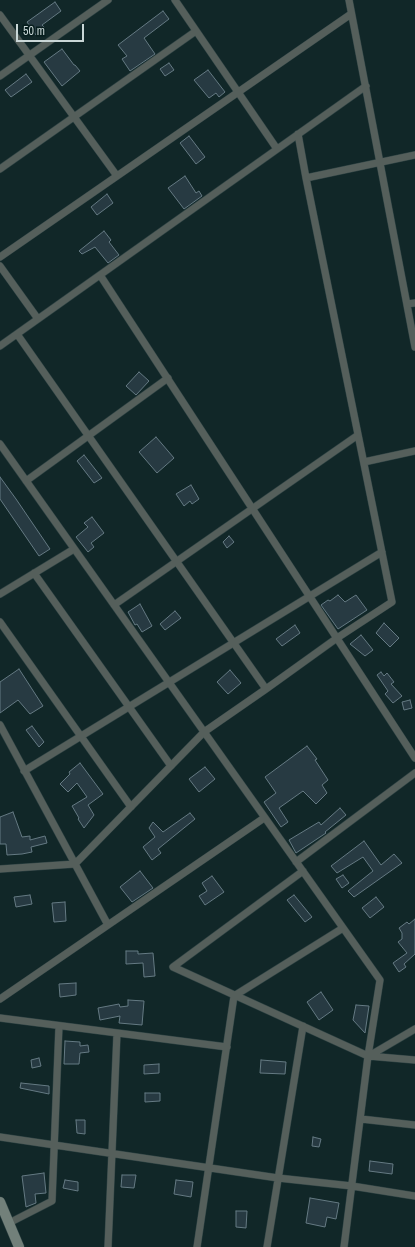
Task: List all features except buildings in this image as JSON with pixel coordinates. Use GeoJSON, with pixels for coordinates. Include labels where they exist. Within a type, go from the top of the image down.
{"type":"FeatureCollection","features":[{"type":"Feature","properties":{"kind":"street"},"geometry":{"type":"LineString","coordinates":[[0,76],[108,0]]}},
{"type":"Feature","properties":{"kind":"street"},"geometry":{"type":"LineString","coordinates":[[175,0],[277,149]]}},
{"type":"Feature","properties":{"kind":"street"},"geometry":{"type":"LineString","coordinates":[[349,0],[415,347]]}},
{"type":"Feature","properties":{"kind":"street"},"geometry":{"type":"LineString","coordinates":[[0,14],[117,176]]}},
{"type":"Feature","properties":{"kind":"street"},"geometry":{"type":"LineString","coordinates":[[0,257],[351,14]]}},
{"type":"Feature","properties":{"kind":"street"},"geometry":{"type":"LineString","coordinates":[[0,169],[196,31]]}},
{"type":"Feature","properties":{"kind":"street"},"geometry":{"type":"LineString","coordinates":[[0,346],[366,86]]}},
{"type":"Feature","properties":{"kind":"street"},"geometry":{"type":"LineString","coordinates":[[0,869],[75,864],[204,732],[337,638],[392,602],[298,134]]}},
{"type":"Feature","properties":{"kind":"street"},"geometry":{"type":"LineString","coordinates":[[306,178],[415,155]]}},
{"type":"Feature","properties":{"kind":"street"},"geometry":{"type":"LineString","coordinates":[[0,266],[38,319]]}},
{"type":"Feature","properties":{"kind":"street"},"geometry":{"type":"LineString","coordinates":[[100,275],[415,758]]}},
{"type":"Feature","properties":{"kind":"street"},"geometry":{"type":"LineString","coordinates":[[407,304],[415,303]]}},
{"type":"Feature","properties":{"kind":"street"},"geometry":{"type":"LineString","coordinates":[[17,334],[266,689]]}},
{"type":"Feature","properties":{"kind":"street"},"geometry":{"type":"LineString","coordinates":[[26,481],[168,378]]}},
{"type":"Feature","properties":{"kind":"street"},"geometry":{"type":"LineString","coordinates":[[114,605],[358,435]]}},
{"type":"Feature","properties":{"kind":"street"},"geometry":{"type":"LineString","coordinates":[[0,444],[380,980],[368,1056],[344,1247]]}},
{"type":"Feature","properties":{"kind":"street"},"geometry":{"type":"LineString","coordinates":[[364,462],[415,451]]}},
{"type":"Feature","properties":{"kind":"street"},"geometry":{"type":"LineString","coordinates":[[0,594],[74,549]]}},
{"type":"Feature","properties":{"kind":"street"},"geometry":{"type":"LineString","coordinates":[[24,771],[382,552]]}},
{"type":"Feature","properties":{"kind":"street"},"geometry":{"type":"LineString","coordinates":[[34,573],[171,766]]}},
{"type":"Feature","properties":{"kind":"street"},"geometry":{"type":"LineString","coordinates":[[0,622],[131,807]]}},
{"type":"Feature","properties":{"kind":"street"},"geometry":{"type":"LineString","coordinates":[[0,725],[108,925]]}},
{"type":"Feature","properties":{"kind":"street"},"geometry":{"type":"LineString","coordinates":[[296,862],[415,773]]}},
{"type":"Feature","properties":{"kind":"street"},"geometry":{"type":"LineString","coordinates":[[0,999],[264,818]]}},
{"type":"Feature","properties":{"kind":"street"},"geometry":{"type":"LineString","coordinates":[[303,871],[173,967],[368,1056],[415,1060]]}},
{"type":"Feature","properties":{"kind":"street"},"geometry":{"type":"LineString","coordinates":[[234,996],[343,928]]}},
{"type":"Feature","properties":{"kind":"street"},"geometry":{"type":"LineString","coordinates":[[197,1247],[234,996]]}},
{"type":"Feature","properties":{"kind":"street"},"geometry":{"type":"LineString","coordinates":[[0,1018],[227,1047]]}},
{"type":"Feature","properties":{"kind":"street"},"geometry":{"type":"LineString","coordinates":[[9,1224],[52,1201],[59,1026]]}},
{"type":"Feature","properties":{"kind":"street"},"geometry":{"type":"LineString","coordinates":[[267,1247],[303,1026]]}},
{"type":"Feature","properties":{"kind":"street"},"geometry":{"type":"LineString","coordinates":[[368,1056],[415,1029]]}},
{"type":"Feature","properties":{"kind":"street"},"geometry":{"type":"LineString","coordinates":[[108,1247],[117,1033]]}},
{"type":"Feature","properties":{"kind":"street"},"geometry":{"type":"LineString","coordinates":[[361,1119],[415,1126]]}},
{"type":"Feature","properties":{"kind":"street"},"geometry":{"type":"LineString","coordinates":[[0,1137],[278,1178],[352,1186],[415,1196]]}},
{"type":"Feature","properties":{"kind":"street"},"geometry":{"type":"LineString","coordinates":[[0,1202],[18,1247]]}}]}
